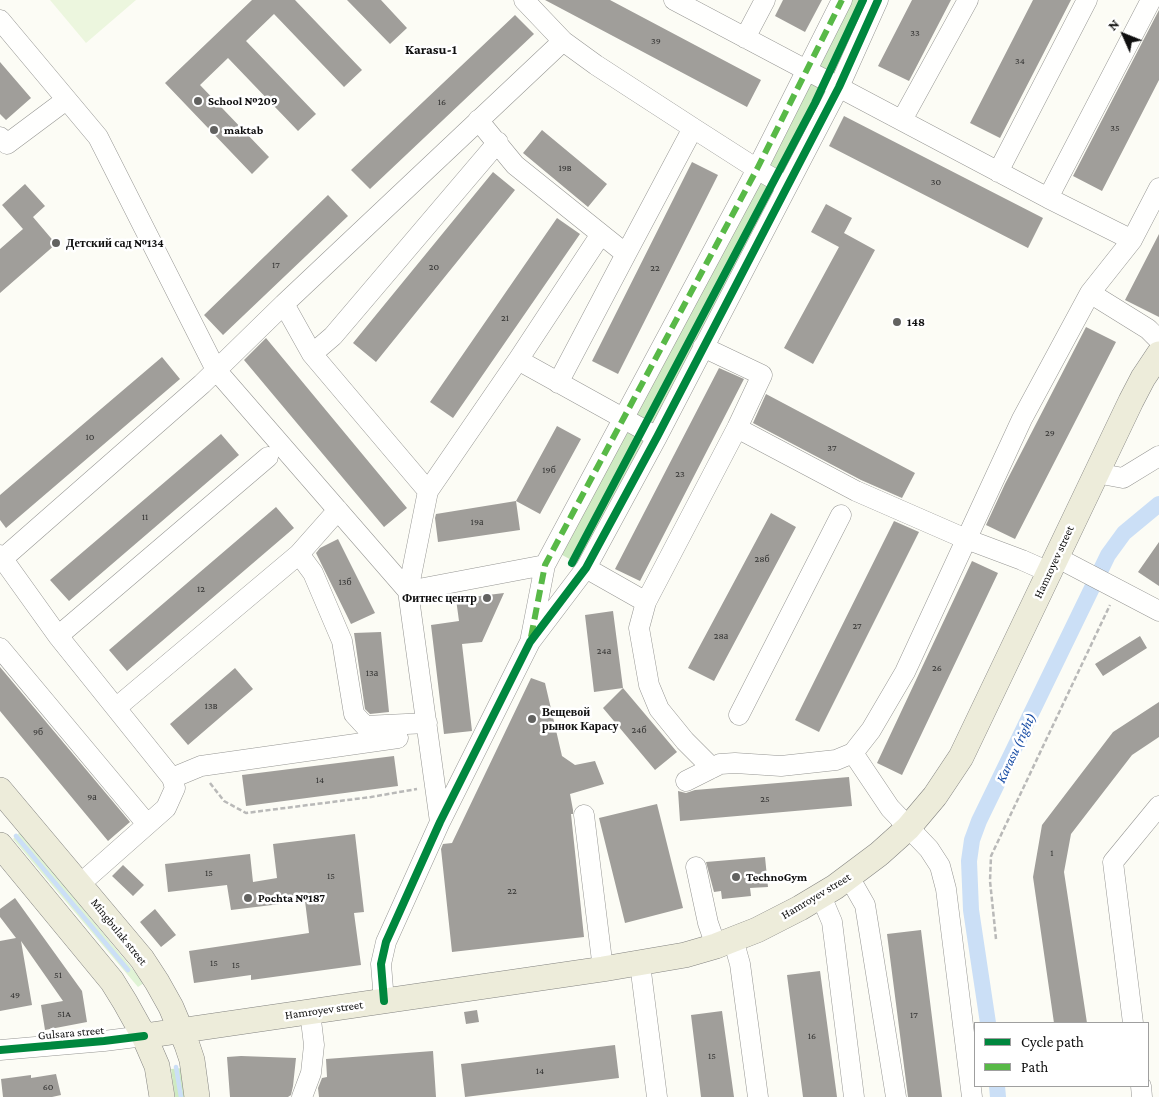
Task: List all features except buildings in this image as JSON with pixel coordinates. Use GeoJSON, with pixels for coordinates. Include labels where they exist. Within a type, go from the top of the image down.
{"type":"FeatureCollection","features":[{"type":"Feature","properties":{"kind":"main road","name":"Hamroyev street"},"geometry":{"type":"LineString","coordinates":[[144,1036],[603,970],[685,955],[725,942],[779,919],[821,896],[879,854],[908,828],[935,796],[961,756],[1096,473],[1139,386],[1159,354]]}},
{"type":"Feature","properties":{"kind":"main road","name":"Mingbulak street"},"geometry":{"type":"LineString","coordinates":[[0,790],[142,959],[158,982],[182,1030],[192,1060],[197,1097]]}},
{"type":"Feature","properties":{"kind":"main road"},"geometry":{"type":"LineString","coordinates":[[0,845],[112,981],[144,1036],[157,1066],[162,1097]]}},
{"type":"Feature","properties":{"kind":"street"},"geometry":{"type":"LineString","coordinates":[[524,0],[562,41],[596,65],[786,186]]}},
{"type":"Feature","properties":{"kind":"street"},"geometry":{"type":"LineString","coordinates":[[674,0],[998,172],[1132,240]]}},
{"type":"Feature","properties":{"kind":"street"},"geometry":{"type":"LineString","coordinates":[[745,38],[765,0]]}},
{"type":"Feature","properties":{"kind":"street"},"geometry":{"type":"LineString","coordinates":[[530,642],[545,564],[757,169],[842,0]]}},
{"type":"Feature","properties":{"kind":"street"},"geometry":{"type":"LineString","coordinates":[[384,1001],[381,964],[386,942],[440,822],[530,642],[586,568],[657,438],[839,87],[878,0]]}},
{"type":"Feature","properties":{"kind":"street"},"geometry":{"type":"LineString","coordinates":[[902,120],[968,0]]}},
{"type":"Feature","properties":{"kind":"street"},"geometry":{"type":"LineString","coordinates":[[998,172],[1087,0]]}},
{"type":"Feature","properties":{"kind":"street"},"geometry":{"type":"LineString","coordinates":[[1048,198],[1151,0]]}},
{"type":"Feature","properties":{"kind":"street"},"geometry":{"type":"LineString","coordinates":[[0,20],[98,137],[216,370],[408,591]]}},
{"type":"Feature","properties":{"kind":"street"},"geometry":{"type":"LineString","coordinates":[[80,884],[166,808],[175,788],[172,778],[117,707],[58,636],[1,558],[216,370],[562,41]]}},
{"type":"Feature","properties":{"kind":"street"},"geometry":{"type":"LineString","coordinates":[[2,144],[66,100]]}},
{"type":"Feature","properties":{"kind":"street"},"geometry":{"type":"LineString","coordinates":[[478,120],[515,165],[626,254]]}},
{"type":"Feature","properties":{"kind":"street"},"geometry":{"type":"LineString","coordinates":[[558,384],[694,128]]}},
{"type":"Feature","properties":{"kind":"street"},"geometry":{"type":"LineString","coordinates":[[312,354],[333,336],[498,142]]}},
{"type":"Feature","properties":{"kind":"street"},"geometry":{"type":"LineString","coordinates":[[686,781],[720,764],[781,766],[836,760],[854,753],[872,730],[904,672],[1022,419],[1090,293],[1132,240],[1159,188]]}},
{"type":"Feature","properties":{"kind":"street"},"geometry":{"type":"LineString","coordinates":[[440,822],[408,591],[428,491],[518,360],[601,234]]}},
{"type":"Feature","properties":{"kind":"street"},"geometry":{"type":"LineString","coordinates":[[1090,293],[1148,330],[1159,340]]}},
{"type":"Feature","properties":{"kind":"street"},"geometry":{"type":"LineString","coordinates":[[284,304],[312,354],[428,491]]}},
{"type":"Feature","properties":{"kind":"street"},"geometry":{"type":"LineString","coordinates":[[703,347],[762,376],[737,428],[646,602],[639,628],[649,685],[658,709],[685,741],[712,768]]}},
{"type":"Feature","properties":{"kind":"street"},"geometry":{"type":"LineString","coordinates":[[518,360],[657,438]]}},
{"type":"Feature","properties":{"kind":"street"},"geometry":{"type":"LineString","coordinates":[[737,428],[856,490],[966,538],[1052,565],[1082,571],[1159,612]]}},
{"type":"Feature","properties":{"kind":"street"},"geometry":{"type":"LineString","coordinates":[[1096,473],[1123,478],[1157,454]]}},
{"type":"Feature","properties":{"kind":"street"},"geometry":{"type":"LineString","coordinates":[[58,636],[268,457]]}},
{"type":"Feature","properties":{"kind":"street"},"geometry":{"type":"LineString","coordinates":[[117,707],[299,554],[338,510]]}},
{"type":"Feature","properties":{"kind":"street"},"geometry":{"type":"LineString","coordinates":[[739,715],[841,515]]}},
{"type":"Feature","properties":{"kind":"street"},"geometry":{"type":"LineString","coordinates":[[299,554],[313,573],[342,641],[354,714],[365,726],[427,723]]}},
{"type":"Feature","properties":{"kind":"street"},"geometry":{"type":"LineString","coordinates":[[408,591],[545,564]]}},
{"type":"Feature","properties":{"kind":"street"},"geometry":{"type":"LineString","coordinates":[[586,568],[646,602]]}},
{"type":"Feature","properties":{"kind":"street"},"geometry":{"type":"LineString","coordinates":[[0,648],[147,824]]}},
{"type":"Feature","properties":{"kind":"street"},"geometry":{"type":"LineString","coordinates":[[172,778],[201,766],[398,738]]}},
{"type":"Feature","properties":{"kind":"street"},"geometry":{"type":"LineString","coordinates":[[854,753],[890,808],[929,849],[940,866],[944,877],[972,1097]]}},
{"type":"Feature","properties":{"kind":"street"},"geometry":{"type":"LineString","coordinates":[[1133,1022],[1114,862],[1159,806]]}},
{"type":"Feature","properties":{"kind":"street"},"geometry":{"type":"LineString","coordinates":[[584,815],[603,970]]}},
{"type":"Feature","properties":{"kind":"street"},"geometry":{"type":"LineString","coordinates":[[696,866],[708,923],[725,942],[740,964],[758,1097]]}},
{"type":"Feature","properties":{"kind":"street"},"geometry":{"type":"LineString","coordinates":[[849,877],[865,905],[896,1097]]}},
{"type":"Feature","properties":{"kind":"street"},"geometry":{"type":"LineString","coordinates":[[821,896],[832,922],[854,1097]]}},
{"type":"Feature","properties":{"kind":"street"},"geometry":{"type":"LineString","coordinates":[[640,964],[657,1097]]}},
{"type":"Feature","properties":{"kind":"street"},"geometry":{"type":"LineString","coordinates":[[302,1097],[311,1073],[314,1045],[310,1012]]}},
{"type":"Feature","properties":{"kind":"street","name":"Gulsara street"},"geometry":{"type":"LineString","coordinates":[[0,1050],[144,1036]]}},
{"type":"Feature","properties":{"kind":"path"},"geometry":{"type":"LineString","coordinates":[[996,939],[990,881],[991,856],[1113,587]]}},
{"type":"Feature","properties":{"kind":"path"},"geometry":{"type":"LineString","coordinates":[[201,766],[210,784],[224,801],[246,813],[371,797],[436,786]]}},
{"type":"Feature","properties":{"kind":"green space"},"geometry":{"type":"Polygon","coordinates":[[[50,0],[136,0],[86,43],[50,0]]]}},
{"type":"Feature","properties":{"kind":"green space"},"geometry":{"type":"Polygon","coordinates":[[[842,0],[878,0],[586,568],[553,550],[842,0]]]}},
{"type":"Feature","properties":{"kind":"green space"},"geometry":{"type":"Polygon","coordinates":[[[20,832],[144,983],[138,987],[13,839],[20,832]]]}},
{"type":"Feature","properties":{"kind":"green space"},"geometry":{"type":"Polygon","coordinates":[[[182,1068],[186,1097],[175,1097],[171,1069],[182,1068]]]}},
{"type":"Feature","properties":{"kind":"waterway","name":"Karasu (right)"},"geometry":{"type":"LineString","coordinates":[[988,1022],[971,910],[969,861],[972,840],[979,821],[1108,555],[1124,533],[1159,504]]}},
{"type":"Feature","properties":{"kind":"waterway"},"geometry":{"type":"LineString","coordinates":[[16,836],[128,970]]}},
{"type":"Feature","properties":{"kind":"waterway"},"geometry":{"type":"LineString","coordinates":[[176,1067],[181,1097]]}},
{"type":"Feature","properties":{"kind":"waterway","name":"Karasu (right)"},"geometry":{"type":"LineString","coordinates":[[997,1087],[998,1097]]}},
{"type":"Feature","properties":{"kind":"marked path"},"geometry":{"type":"LineString","coordinates":[[531,637],[545,565],[757,169],[842,0]]}},
{"type":"Feature","properties":{"kind":"cycle path"},"geometry":{"type":"LineString","coordinates":[[572,563],[815,103],[863,0]]}},
{"type":"Feature","properties":{"kind":"cycle path"},"geometry":{"type":"LineString","coordinates":[[384,1001],[381,964],[386,942],[440,822],[530,642],[586,568],[657,437],[839,87],[878,0]]}},
{"type":"Feature","properties":{"kind":"cycle path"},"geometry":{"type":"LineString","coordinates":[[0,1050],[144,1036]]}},
{"type":"Feature","properties":{"kind":"place","name":"School №209"},"geometry":{"type":"Point","coordinates":[198,101]}},
{"type":"Feature","properties":{"kind":"place","name":"maktab"},"geometry":{"type":"Point","coordinates":[214,130]}},
{"type":"Feature","properties":{"kind":"place","name":"Детский сад №134"},"geometry":{"type":"Point","coordinates":[56,243]}},
{"type":"Feature","properties":{"kind":"place","name":"148"},"geometry":{"type":"Point","coordinates":[897,322]}},
{"type":"Feature","properties":{"kind":"place","name":"Фитнес центр"},"geometry":{"type":"Point","coordinates":[487,598]}},
{"type":"Feature","properties":{"kind":"place","name":"Вещевой рынок Карасу"},"geometry":{"type":"Point","coordinates":[532,719]}},
{"type":"Feature","properties":{"kind":"place","name":"TechnoGym"},"geometry":{"type":"Point","coordinates":[736,877]}},
{"type":"Feature","properties":{"kind":"place","name":"Pochta №187"},"geometry":{"type":"Point","coordinates":[248,898]}},
{"type":"Feature","properties":{"kind":"district","name":"Karasu-1"},"geometry":{"type":"Point","coordinates":[431,50]}}]}
